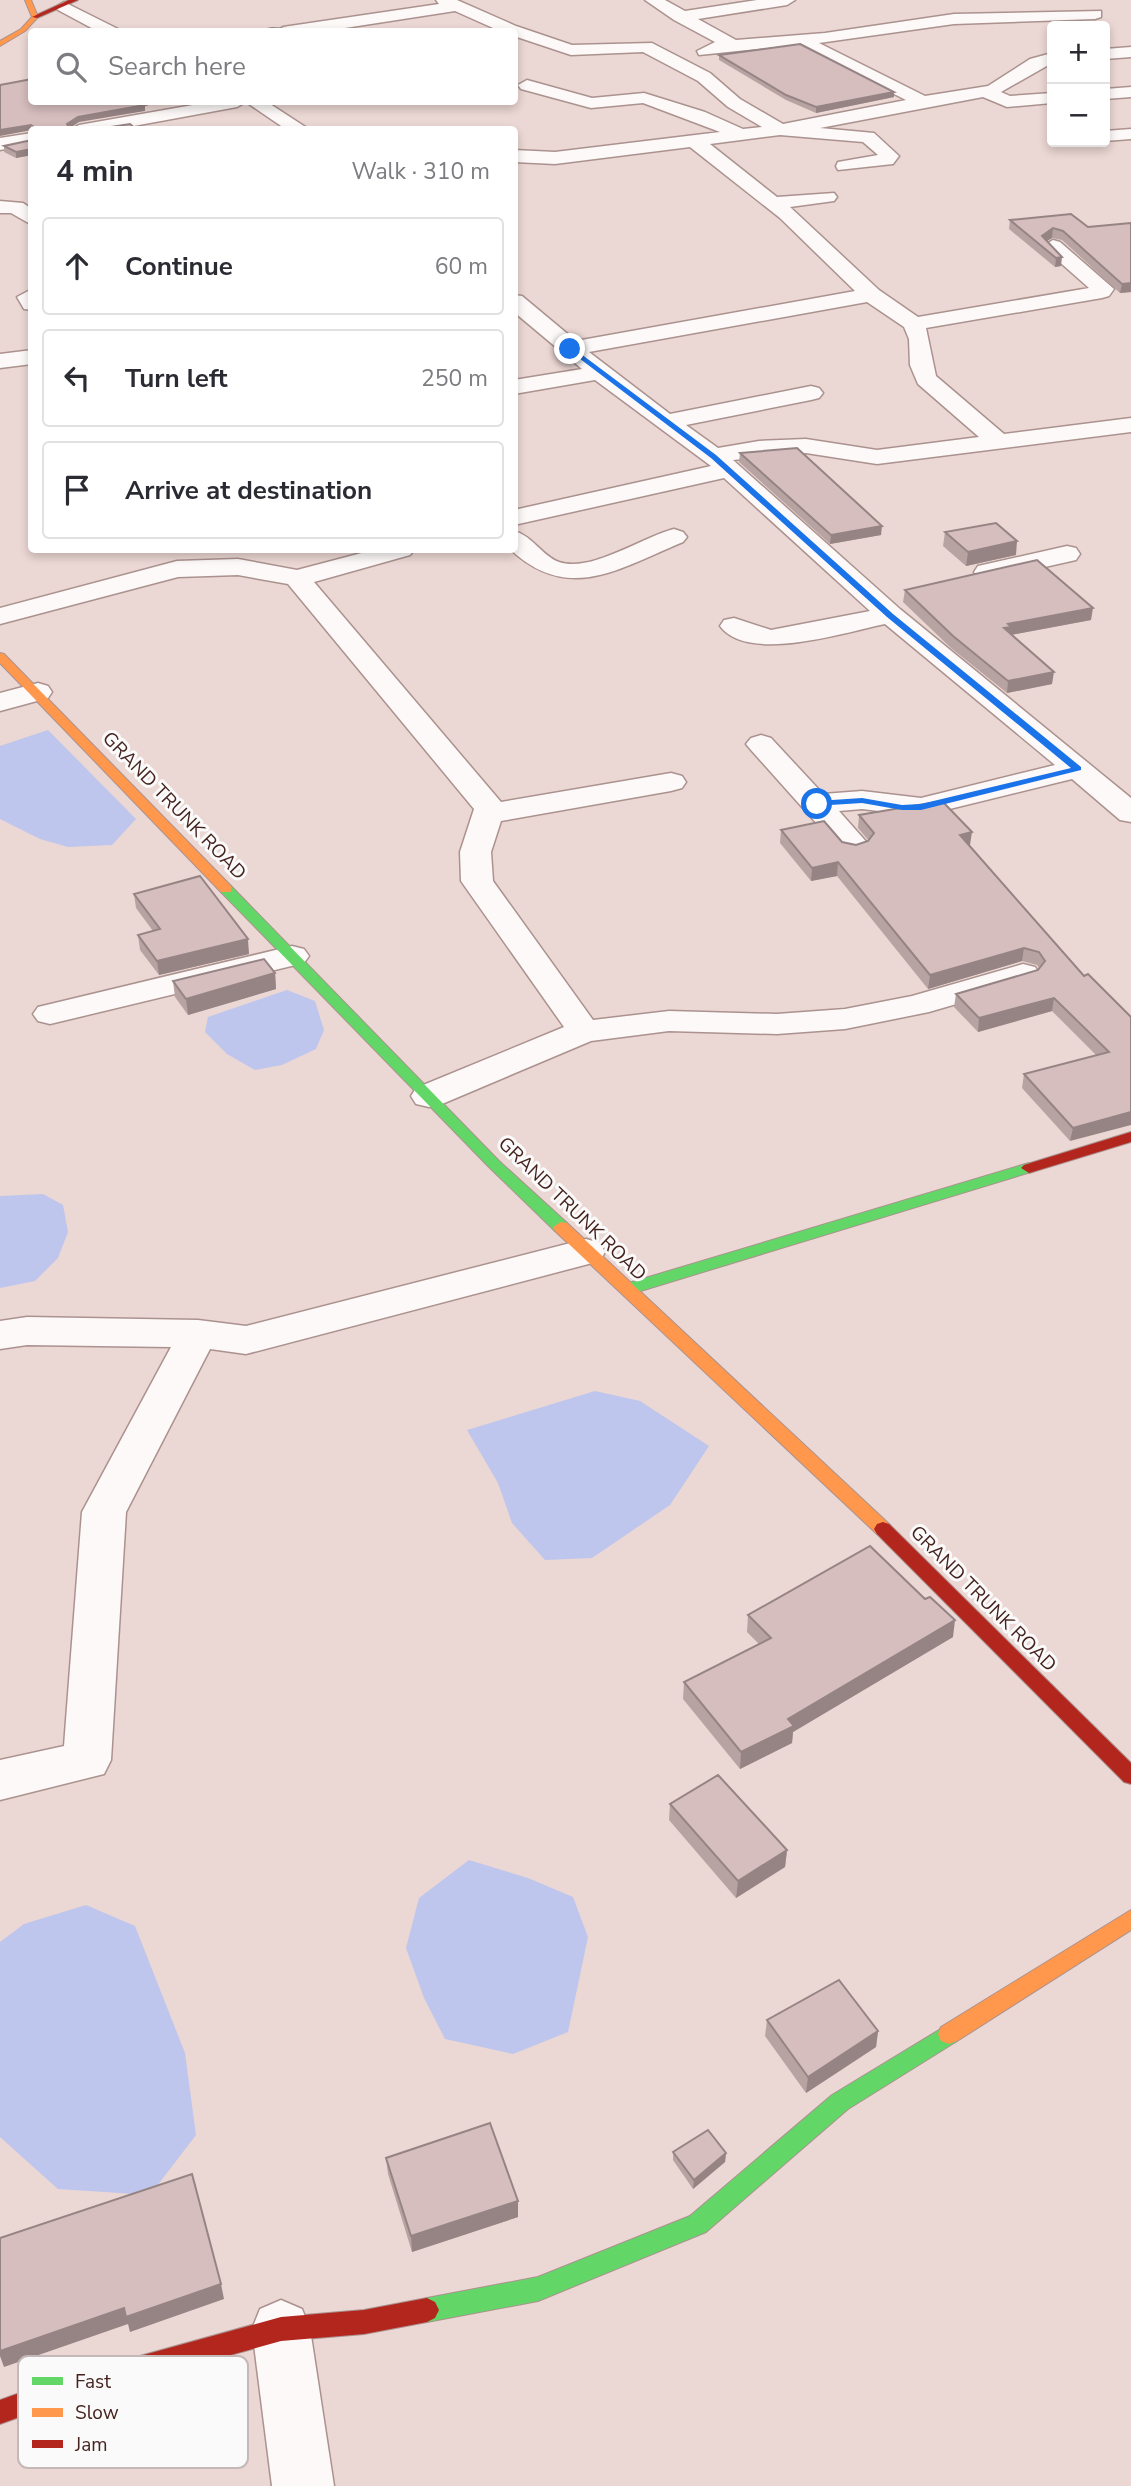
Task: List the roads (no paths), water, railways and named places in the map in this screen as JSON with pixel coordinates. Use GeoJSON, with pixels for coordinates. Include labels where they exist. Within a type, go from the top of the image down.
{"type":"FeatureCollection","features":[{"type":"Feature","properties":{"kind":"main road"},"geometry":{"type":"LineString","coordinates":[[28,0],[35,17]]}},
{"type":"Feature","properties":{"kind":"main road"},"geometry":{"type":"LineString","coordinates":[[0,44],[23,30],[35,17],[69,3]]}},
{"type":"Feature","properties":{"kind":"main road","name":"GRAND TRUNK ROAD"},"geometry":{"type":"LineString","coordinates":[[0,656],[38,692],[429,1097],[586,1252],[840,1486],[1131,1776]]}},
{"type":"Feature","properties":{"kind":"main road"},"geometry":{"type":"LineString","coordinates":[[628,1289],[1131,1137]]}},
{"type":"Feature","properties":{"kind":"main road"},"geometry":{"type":"LineString","coordinates":[[183,2356],[281,2329],[363,2322],[538,2289],[698,2224],[840,2102],[1131,1919]]}},
{"type":"Feature","properties":{"kind":"main road"},"geometry":{"type":"LineString","coordinates":[[0,2412],[18,2406]]}},
{"type":"Feature","properties":{"kind":"street"},"geometry":{"type":"LineString","coordinates":[[653,0],[729,43],[728,46]]}},
{"type":"Feature","properties":{"kind":"street"},"geometry":{"type":"LineString","coordinates":[[680,17],[787,0]]}},
{"type":"Feature","properties":{"kind":"street"},"geometry":{"type":"LineString","coordinates":[[69,3],[106,28]]}},
{"type":"Feature","properties":{"kind":"street"},"geometry":{"type":"LineString","coordinates":[[306,28],[450,3],[514,28]]}},
{"type":"Feature","properties":{"kind":"street"},"geometry":{"type":"LineString","coordinates":[[667,58],[728,46],[801,40],[954,19],[1095,13]]}},
{"type":"Feature","properties":{"kind":"street"},"geometry":{"type":"LineString","coordinates":[[518,29],[571,50],[641,46],[705,77],[734,103],[780,130],[868,137],[889,153],[890,158],[886,160],[845,166]]}},
{"type":"Feature","properties":{"kind":"street"},"geometry":{"type":"LineString","coordinates":[[801,40],[919,100],[918,103]]}},
{"type":"Feature","properties":{"kind":"street"},"geometry":{"type":"LineString","coordinates":[[1110,54],[1131,52]]}},
{"type":"Feature","properties":{"kind":"street"},"geometry":{"type":"LineString","coordinates":[[518,156],[555,158],[780,130],[987,92],[1036,63],[1047,60]]}},
{"type":"Feature","properties":{"kind":"street"},"geometry":{"type":"LineString","coordinates":[[527,85],[583,103],[644,98],[699,116],[741,135]]}},
{"type":"Feature","properties":{"kind":"street"},"geometry":{"type":"LineString","coordinates":[[987,92],[1007,102],[1047,98]]}},
{"type":"Feature","properties":{"kind":"street"},"geometry":{"type":"LineString","coordinates":[[1110,94],[1131,92]]}},
{"type":"Feature","properties":{"kind":"street"},"geometry":{"type":"LineString","coordinates":[[99,126],[219,105]]}},
{"type":"Feature","properties":{"kind":"street"},"geometry":{"type":"LineString","coordinates":[[260,105],[294,126]]}},
{"type":"Feature","properties":{"kind":"street"},"geometry":{"type":"LineString","coordinates":[[100,108],[125,121]]}},
{"type":"Feature","properties":{"kind":"street"},"geometry":{"type":"LineString","coordinates":[[1110,136],[1131,134]]}},
{"type":"Feature","properties":{"kind":"street"},"geometry":{"type":"LineString","coordinates":[[0,144],[28,139]]}},
{"type":"Feature","properties":{"kind":"street"},"geometry":{"type":"LineString","coordinates":[[694,141],[772,203],[871,295],[914,324],[920,339],[926,379],[1000,443]]}},
{"type":"Feature","properties":{"kind":"street"},"geometry":{"type":"LineString","coordinates":[[772,203],[827,197]]}},
{"type":"Feature","properties":{"kind":"street"},"geometry":{"type":"LineString","coordinates":[[0,207],[16,207],[28,214]]}},
{"type":"Feature","properties":{"kind":"street"},"geometry":{"type":"LineString","coordinates":[[914,324],[981,310],[1102,292],[1103,289],[1053,246]]}},
{"type":"Feature","properties":{"kind":"street"},"geometry":{"type":"LineString","coordinates":[[566,353],[871,295]]}},
{"type":"Feature","properties":{"kind":"street"},"geometry":{"type":"LineString","coordinates":[[518,305],[566,353],[599,373],[720,463],[887,602],[1131,813]]}},
{"type":"Feature","properties":{"kind":"street"},"geometry":{"type":"LineString","coordinates":[[0,361],[28,358]]}},
{"type":"Feature","properties":{"kind":"street"},"geometry":{"type":"LineString","coordinates":[[518,386],[599,373]]}},
{"type":"Feature","properties":{"kind":"street"},"geometry":{"type":"LineString","coordinates":[[665,422],[811,393]]}},
{"type":"Feature","properties":{"kind":"street"},"geometry":{"type":"LineString","coordinates":[[518,517],[720,463],[760,448],[806,446],[877,457],[1131,425]]}},
{"type":"Feature","properties":{"kind":"street"},"geometry":{"type":"LineString","coordinates":[[518,542],[546,566],[561,571],[581,571],[674,537]]}},
{"type":"Feature","properties":{"kind":"street"},"geometry":{"type":"LineString","coordinates":[[0,616],[177,569],[238,568],[297,578],[390,553]]}},
{"type":"Feature","properties":{"kind":"street"},"geometry":{"type":"LineString","coordinates":[[963,578],[1067,554]]}},
{"type":"Feature","properties":{"kind":"street"},"geometry":{"type":"LineString","coordinates":[[297,578],[490,808],[473,849],[472,866],[477,881],[584,1031]]}},
{"type":"Feature","properties":{"kind":"street"},"geometry":{"type":"LineString","coordinates":[[734,626],[760,637],[771,638],[887,602]]}},
{"type":"Feature","properties":{"kind":"street"},"geometry":{"type":"LineString","coordinates":[[0,702],[38,692]]}},
{"type":"Feature","properties":{"kind":"street"},"geometry":{"type":"LineString","coordinates":[[761,744],[854,846]]}},
{"type":"Feature","properties":{"kind":"street"},"geometry":{"type":"LineString","coordinates":[[817,804],[852,800],[921,807],[1077,769]]}},
{"type":"Feature","properties":{"kind":"street"},"geometry":{"type":"LineString","coordinates":[[488,814],[671,782]]}},
{"type":"Feature","properties":{"kind":"street"},"geometry":{"type":"LineString","coordinates":[[50,1014],[292,956]]}},
{"type":"Feature","properties":{"kind":"street"},"geometry":{"type":"LineString","coordinates":[[429,1097],[584,1031],[669,1021],[778,1024],[845,1019],[916,1005],[1023,974]]}},
{"type":"Feature","properties":{"kind":"street"},"geometry":{"type":"LineString","coordinates":[[0,1335],[27,1331],[198,1334],[246,1340],[586,1252]]}},
{"type":"Feature","properties":{"kind":"street"},"geometry":{"type":"LineString","coordinates":[[0,1780],[87,1760],[104,1512],[198,1334]]}},
{"type":"Feature","properties":{"kind":"street"},"geometry":{"type":"LineString","coordinates":[[281,2329],[303,2486]]}},
{"type":"Feature","properties":{"kind":"water"},"geometry":{"type":"Polygon","coordinates":[[[48,730],[136,819],[112,845],[68,847],[40,839],[0,819],[0,746],[48,730]]]}},
{"type":"Feature","properties":{"kind":"water"},"geometry":{"type":"Polygon","coordinates":[[[287,990],[315,1001],[324,1030],[316,1049],[282,1065],[255,1070],[227,1054],[205,1032],[208,1017],[287,990]]]}},
{"type":"Feature","properties":{"kind":"water"},"geometry":{"type":"Polygon","coordinates":[[[43,1194],[63,1205],[68,1232],[58,1258],[35,1281],[0,1288],[0,1196],[43,1194]]]}},
{"type":"Feature","properties":{"kind":"water"},"geometry":{"type":"Polygon","coordinates":[[[595,1391],[640,1401],[709,1446],[670,1505],[592,1558],[545,1560],[512,1523],[498,1483],[467,1430],[595,1391]]]}},
{"type":"Feature","properties":{"kind":"water"},"geometry":{"type":"Polygon","coordinates":[[[469,1860],[528,1878],[573,1897],[588,1937],[568,2032],[513,2054],[445,2039],[424,1998],[406,1948],[419,1898],[469,1860]]]}},
{"type":"Feature","properties":{"kind":"water"},"geometry":{"type":"Polygon","coordinates":[[[86,1905],[135,1926],[185,2053],[196,2135],[150,2195],[58,2189],[0,2137],[0,1942],[24,1924],[86,1905]]]}}]}
